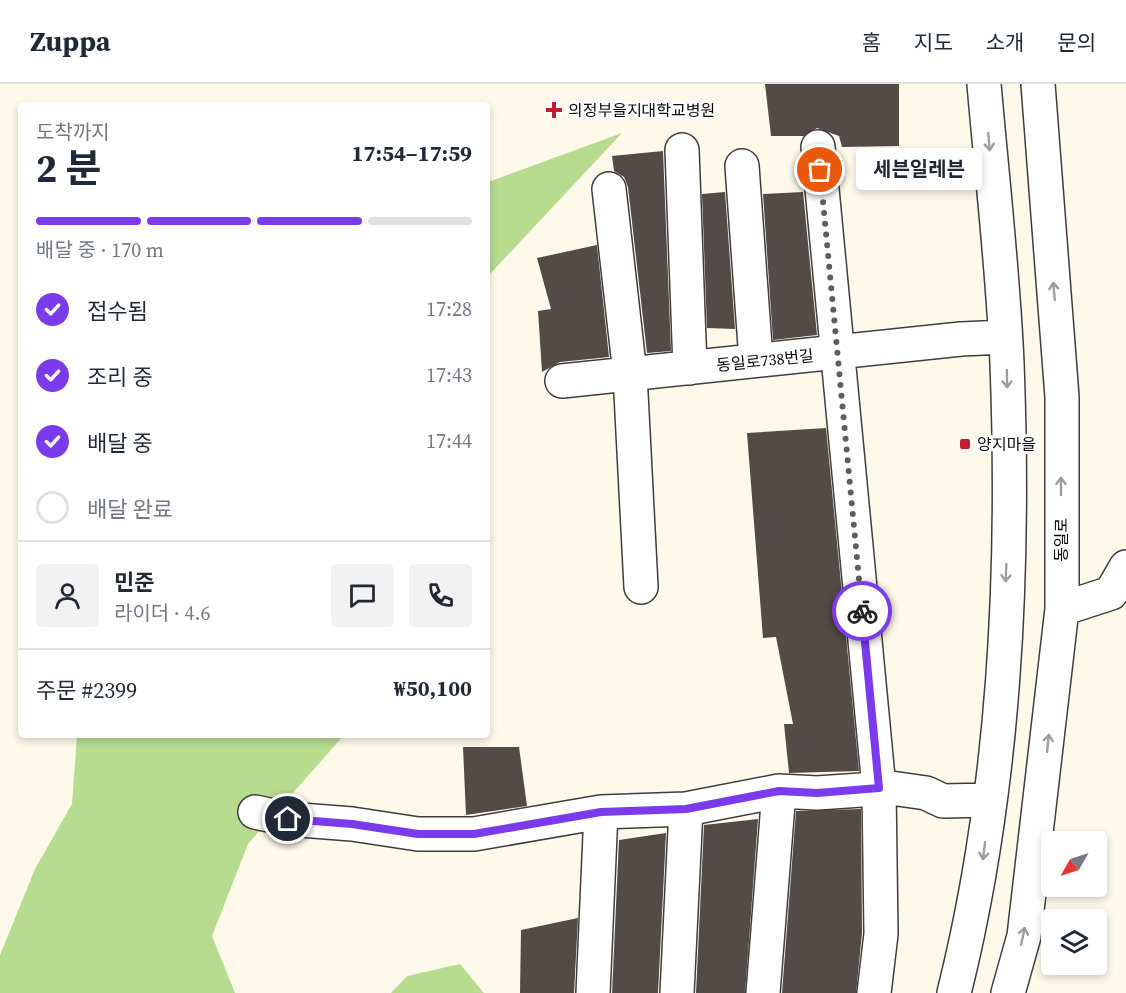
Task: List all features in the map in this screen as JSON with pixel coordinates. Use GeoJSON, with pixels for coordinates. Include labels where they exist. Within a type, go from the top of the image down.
{"type":"FeatureCollection","features":[{"type":"Feature","properties":{"kind":"street"},"geometry":{"type":"LineString","coordinates":[[954,993],[984,858],[1005,632],[1010,488],[1005,337],[984,84]]}},
{"type":"Feature","properties":{"kind":"street","name":"동일로"},"geometry":{"type":"LineString","coordinates":[[1008,993],[1024,936],[1062,609],[1062,397],[1038,84]]}},
{"type":"Feature","properties":{"kind":"street"},"geometry":{"type":"LineString","coordinates":[[818,147],[879,788],[881,934],[874,993]]}},
{"type":"Feature","properties":{"kind":"street"},"geometry":{"type":"LineString","coordinates":[[682,150],[690,368]]}},
{"type":"Feature","properties":{"kind":"street"},"geometry":{"type":"LineString","coordinates":[[742,166],[756,360]]}},
{"type":"Feature","properties":{"kind":"street"},"geometry":{"type":"LineString","coordinates":[[609,189],[630,374],[641,587]]}},
{"type":"Feature","properties":{"kind":"street","name":"동일로738번길"},"geometry":{"type":"LineString","coordinates":[[561,381],[1005,337]]}},
{"type":"Feature","properties":{"kind":"street"},"geometry":{"type":"LineString","coordinates":[[1062,609],[1111,593],[1126,567]]}},
{"type":"Feature","properties":{"kind":"street"},"geometry":{"type":"LineString","coordinates":[[255,812],[288,819],[429,834],[474,834],[601,812],[686,809],[779,791],[817,793],[879,788],[926,793],[944,801],[990,800]]}},
{"type":"Feature","properties":{"kind":"street"},"geometry":{"type":"LineString","coordinates":[[763,993],[779,791]]}},
{"type":"Feature","properties":{"kind":"street"},"geometry":{"type":"LineString","coordinates":[[676,993],[686,809]]}},
{"type":"Feature","properties":{"kind":"street"},"geometry":{"type":"LineString","coordinates":[[593,993],[601,812]]}},
{"type":"Feature","properties":{"kind":"green space"},"geometry":{"type":"Polygon","coordinates":[[[622,133],[490,274],[490,181],[622,133]]]}},
{"type":"Feature","properties":{"kind":"green space"},"geometry":{"type":"Polygon","coordinates":[[[77,738],[341,738],[248,844],[212,936],[235,993],[0,993],[0,955],[35,869],[72,804],[77,738]]]}},
{"type":"Feature","properties":{"kind":"green space"},"geometry":{"type":"Polygon","coordinates":[[[460,964],[484,993],[391,993],[407,976],[460,964]]]}},
{"type":"Feature","properties":{"kind":"building"},"geometry":{"type":"Polygon","coordinates":[[[765,84],[899,84],[899,146],[842,147],[839,136],[817,128],[804,136],[771,136],[765,84]]]}},
{"type":"Feature","properties":{"kind":"building"},"geometry":{"type":"Polygon","coordinates":[[[663,151],[671,351],[647,353],[628,187],[624,177],[614,171],[612,156],[663,151]]]}},
{"type":"Feature","properties":{"kind":"building"},"geometry":{"type":"Polygon","coordinates":[[[725,192],[735,329],[707,328],[702,194],[725,192]]]}},
{"type":"Feature","properties":{"kind":"building"},"geometry":{"type":"Polygon","coordinates":[[[803,192],[817,335],[773,340],[763,194],[803,192]]]}},
{"type":"Feature","properties":{"kind":"building"},"geometry":{"type":"Polygon","coordinates":[[[597,245],[609,357],[560,362],[542,372],[538,311],[551,309],[537,258],[597,245]]]}},
{"type":"Feature","properties":{"kind":"building"},"geometry":{"type":"Polygon","coordinates":[[[826,428],[859,771],[789,773],[784,724],[793,724],[776,637],[763,638],[747,433],[826,428]]]}},
{"type":"Feature","properties":{"kind":"building"},"geometry":{"type":"Polygon","coordinates":[[[463,747],[519,747],[527,806],[466,815],[463,747]]]}},
{"type":"Feature","properties":{"kind":"building"},"geometry":{"type":"Polygon","coordinates":[[[861,809],[862,933],[856,993],[782,993],[796,811],[861,809]]]}},
{"type":"Feature","properties":{"kind":"building"},"geometry":{"type":"Polygon","coordinates":[[[758,819],[745,993],[696,993],[704,825],[758,819]]]}},
{"type":"Feature","properties":{"kind":"building"},"geometry":{"type":"Polygon","coordinates":[[[666,833],[658,993],[612,993],[619,840],[666,833]]]}},
{"type":"Feature","properties":{"kind":"building"},"geometry":{"type":"Polygon","coordinates":[[[578,918],[574,993],[520,993],[521,930],[578,918]]]}},
{"type":"Feature","properties":{"kind":"way so far"},"geometry":{"type":"LineString","coordinates":[[820,170],[862,611]]}},
{"type":"Feature","properties":{"kind":"place","name":"의정부을지대학교병원"},"geometry":{"type":"Point","coordinates":[554,110]}},
{"type":"Feature","properties":{"kind":"place","name":"세븐일레븐"},"geometry":{"type":"Point","coordinates":[820,170]}},
{"type":"Feature","properties":{"kind":"place","name":"양지마을"},"geometry":{"type":"Point","coordinates":[965,444]}},
{"type":"Feature","properties":{"kind":"route"},"geometry":{"type":"LineString","coordinates":[[288,819],[352,824],[418,834],[474,834],[601,812],[686,809],[779,791],[817,793],[879,788],[862,611]]}}]}
